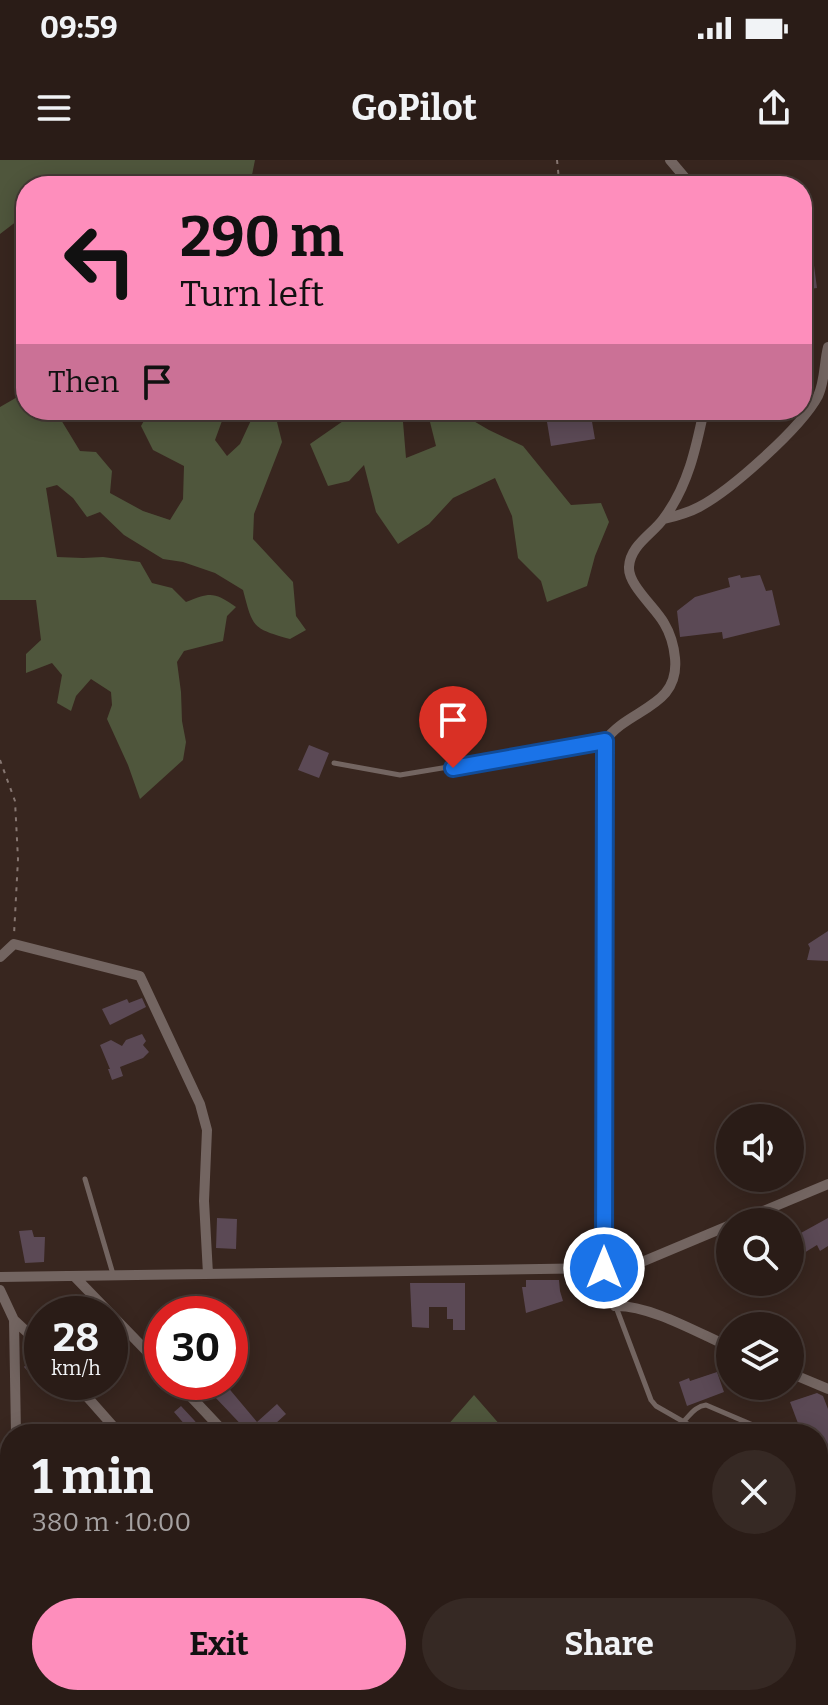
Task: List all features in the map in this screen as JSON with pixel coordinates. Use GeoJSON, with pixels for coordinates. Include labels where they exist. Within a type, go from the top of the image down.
{"type":"FeatureCollection","features":[{"type":"Feature","properties":{"kind":"street"},"geometry":{"type":"LineString","coordinates":[[670,160],[684,176]]}},
{"type":"Feature","properties":{"kind":"street"},"geometry":{"type":"LineString","coordinates":[[812,404],[818,395],[828,347]]}},
{"type":"Feature","properties":{"kind":"street"},"geometry":{"type":"LineString","coordinates":[[701,420],[687,476],[664,519],[644,538],[629,565],[631,579],[665,624],[675,659],[674,680],[663,697],[622,723],[605,741],[604,1268],[615,1306],[627,1306],[654,1314],[716,1341]]}},
{"type":"Feature","properties":{"kind":"street"},"geometry":{"type":"LineString","coordinates":[[664,519],[695,509],[716,497],[801,420]]}},
{"type":"Feature","properties":{"kind":"street"},"geometry":{"type":"LineString","coordinates":[[0,957],[14,944],[140,976],[200,1104],[207,1130],[204,1201],[208,1274]]}},
{"type":"Feature","properties":{"kind":"street"},"geometry":{"type":"LineString","coordinates":[[771,1208],[828,1184]]}},
{"type":"Feature","properties":{"kind":"street"},"geometry":{"type":"LineString","coordinates":[[0,1277],[604,1268],[637,1264],[716,1231]]}},
{"type":"Feature","properties":{"kind":"street"},"geometry":{"type":"LineString","coordinates":[[74,1276],[144,1348]]}},
{"type":"Feature","properties":{"kind":"street"},"geometry":{"type":"LineString","coordinates":[[0,1290],[14,1320],[24,1329]]}},
{"type":"Feature","properties":{"kind":"street"},"geometry":{"type":"LineString","coordinates":[[14,1320],[16,1424]]}},
{"type":"Feature","properties":{"kind":"street"},"geometry":{"type":"LineString","coordinates":[[804,1379],[828,1389]]}},
{"type":"Feature","properties":{"kind":"street"},"geometry":{"type":"LineString","coordinates":[[90,1400],[111,1424]]}},
{"type":"Feature","properties":{"kind":"street"},"geometry":{"type":"LineString","coordinates":[[194,1400],[217,1424]]}},
{"type":"Feature","properties":{"kind":"lane"},"geometry":{"type":"LineString","coordinates":[[334,763],[400,775],[605,741]]}},
{"type":"Feature","properties":{"kind":"lane"},"geometry":{"type":"LineString","coordinates":[[85,1179],[113,1275]]}},
{"type":"Feature","properties":{"kind":"lane"},"geometry":{"type":"LineString","coordinates":[[615,1306],[651,1400],[689,1424]]}},
{"type":"Feature","properties":{"kind":"lane"},"geometry":{"type":"LineString","coordinates":[[684,1421],[700,1405],[706,1405],[751,1424]]}},
{"type":"Feature","properties":{"kind":"path"},"geometry":{"type":"LineString","coordinates":[[0,760],[15,801],[18,859],[14,944]]}},
{"type":"Feature","properties":{"kind":"green space"},"geometry":{"type":"Polygon","coordinates":[[[0,160],[255,160],[253,176],[16,176],[16,222],[0,234],[0,160]]]}},
{"type":"Feature","properties":{"kind":"green space"},"geometry":{"type":"Polygon","coordinates":[[[16,398],[16,420],[61,420],[80,451],[96,452],[112,471],[110,493],[143,511],[170,520],[183,499],[184,466],[153,450],[141,426],[144,420],[222,420],[215,440],[227,456],[240,444],[251,420],[277,422],[282,442],[254,514],[253,539],[293,582],[296,616],[306,630],[290,639],[256,625],[243,590],[215,573],[163,559],[124,535],[100,512],[87,517],[73,498],[57,485],[46,488],[57,557],[103,557],[140,562],[152,583],[172,588],[186,602],[211,595],[236,607],[227,616],[223,641],[184,651],[177,662],[186,742],[183,760],[140,799],[107,719],[112,705],[111,692],[91,679],[76,696],[71,711],[57,703],[62,675],[52,663],[26,673],[26,654],[41,640],[36,600],[0,600],[0,407],[16,398]]]}},
{"type":"Feature","properties":{"kind":"green space"},"geometry":{"type":"Polygon","coordinates":[[[345,420],[403,420],[406,458],[436,446],[430,420],[472,420],[523,446],[571,505],[601,503],[609,522],[587,586],[547,602],[541,581],[518,558],[512,516],[495,478],[453,498],[429,524],[398,544],[376,512],[364,465],[349,481],[328,486],[310,444],[345,420]]]}},
{"type":"Feature","properties":{"kind":"green space"},"geometry":{"type":"Polygon","coordinates":[[[474,1395],[499,1424],[449,1424],[474,1395]]]}},
{"type":"Feature","properties":{"kind":"building"},"geometry":{"type":"Polygon","coordinates":[[[812,250],[817,288],[812,289],[812,250]]]}},
{"type":"Feature","properties":{"kind":"building"},"geometry":{"type":"Polygon","coordinates":[[[547,420],[592,420],[595,439],[551,446],[547,420]]]}},
{"type":"Feature","properties":{"kind":"building"},"geometry":{"type":"Polygon","coordinates":[[[740,575],[741,578],[760,575],[766,591],[772,590],[780,625],[723,639],[722,632],[680,637],[677,611],[695,597],[730,587],[728,578],[740,575]]]}},
{"type":"Feature","properties":{"kind":"building"},"geometry":{"type":"Polygon","coordinates":[[[309,745],[329,753],[319,778],[298,770],[309,745]]]}},
{"type":"Feature","properties":{"kind":"building"},"geometry":{"type":"Polygon","coordinates":[[[828,931],[828,961],[807,960],[808,944],[828,931]]]}},
{"type":"Feature","properties":{"kind":"building"},"geometry":{"type":"Polygon","coordinates":[[[142,998],[146,1007],[110,1025],[102,1009],[127,999],[129,1003],[142,998]]]}},
{"type":"Feature","properties":{"kind":"building"},"geometry":{"type":"Polygon","coordinates":[[[142,1034],[146,1041],[143,1045],[149,1052],[143,1058],[120,1067],[123,1076],[112,1080],[100,1045],[111,1040],[122,1046],[126,1040],[142,1034]]]}},
{"type":"Feature","properties":{"kind":"building"},"geometry":{"type":"Polygon","coordinates":[[[217,1218],[237,1219],[236,1249],[216,1248],[217,1218]]]}},
{"type":"Feature","properties":{"kind":"building"},"geometry":{"type":"Polygon","coordinates":[[[828,1218],[828,1246],[820,1251],[817,1245],[804,1253],[804,1231],[828,1218]]]}},
{"type":"Feature","properties":{"kind":"building"},"geometry":{"type":"Polygon","coordinates":[[[32,1230],[34,1237],[45,1237],[44,1262],[25,1263],[19,1231],[32,1230]]]}},
{"type":"Feature","properties":{"kind":"building"},"geometry":{"type":"Polygon","coordinates":[[[526,1280],[559,1280],[563,1301],[526,1313],[522,1287],[526,1287],[526,1280]]]}},
{"type":"Feature","properties":{"kind":"building"},"geometry":{"type":"Polygon","coordinates":[[[410,1283],[465,1283],[465,1330],[453,1330],[453,1319],[447,1319],[447,1307],[429,1307],[429,1328],[412,1327],[410,1283]]]}},
{"type":"Feature","properties":{"kind":"building"},"geometry":{"type":"Polygon","coordinates":[[[716,1372],[716,1395],[687,1406],[679,1382],[689,1378],[690,1381],[716,1372]]]}},
{"type":"Feature","properties":{"kind":"building"},"geometry":{"type":"Polygon","coordinates":[[[817,1393],[823,1396],[828,1409],[828,1424],[798,1424],[790,1402],[804,1400],[817,1393]]]}},
{"type":"Feature","properties":{"kind":"building"},"geometry":{"type":"Polygon","coordinates":[[[218,1400],[239,1400],[257,1422],[277,1404],[286,1414],[275,1424],[241,1424],[218,1400]]]}},
{"type":"Feature","properties":{"kind":"building"},"geometry":{"type":"Polygon","coordinates":[[[181,1406],[197,1424],[184,1424],[174,1412],[181,1406]]]}},
{"type":"Feature","properties":{"kind":"route"},"geometry":{"type":"LineString","coordinates":[[453,768],[605,741],[604,1268]]}}]}
